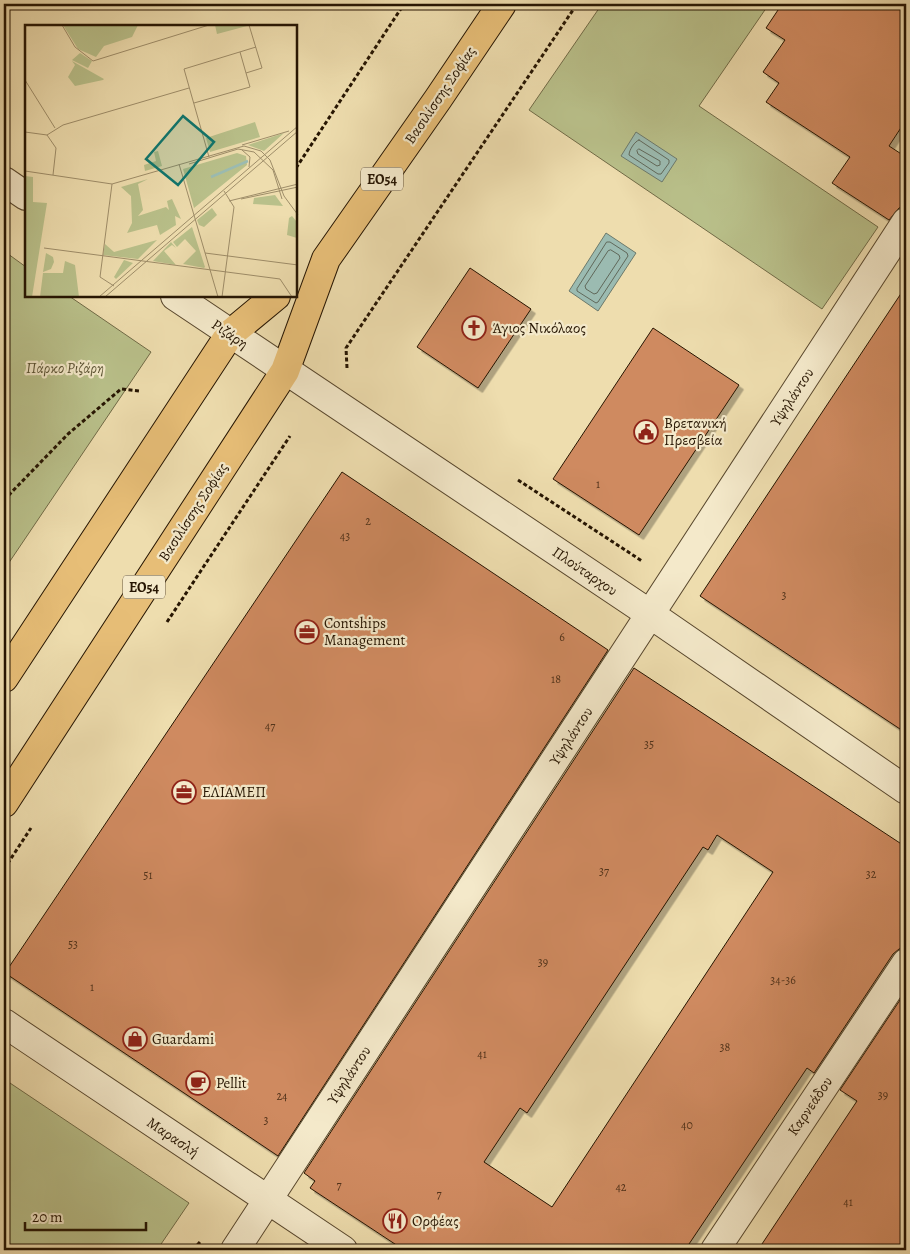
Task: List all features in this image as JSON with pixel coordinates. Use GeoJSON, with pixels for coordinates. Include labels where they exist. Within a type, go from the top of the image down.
{"type":"FeatureCollection","features":[{"type":"Feature","properties":{"kind":"main road","name":"Βασιλίσσης Σοφίας"},"geometry":{"type":"LineString","coordinates":[[4,803],[285,371],[326,259],[502,4]]}},
{"type":"Feature","properties":{"kind":"main road","name":"Βασιλίσσης Σοφίας"},"geometry":{"type":"LineString","coordinates":[[298,280],[326,259]]}},
{"type":"Feature","properties":{"kind":"main road"},"geometry":{"type":"LineString","coordinates":[[4,678],[230,334],[274,298]]}},
{"type":"Feature","properties":{"kind":"street"},"geometry":{"type":"LineString","coordinates":[[4,181],[25,195]]}},
{"type":"Feature","properties":{"kind":"street","name":"Υψηλάντου"},"geometry":{"type":"LineString","coordinates":[[235,1250],[906,222]]}},
{"type":"Feature","properties":{"kind":"street","name":"Ριζάρη"},"geometry":{"type":"LineString","coordinates":[[178,298],[261,355]]}},
{"type":"Feature","properties":{"kind":"street","name":"Πλούταρχου"},"geometry":{"type":"LineString","coordinates":[[261,355],[650,614],[906,790]]}},
{"type":"Feature","properties":{"kind":"street","name":"Καρνεάδου"},"geometry":{"type":"LineString","coordinates":[[714,1250],[906,963]]}},
{"type":"Feature","properties":{"kind":"street","name":"Μαρασλή"},"geometry":{"type":"LineString","coordinates":[[4,1023],[343,1250]]}},
{"type":"Feature","properties":{"kind":"path"},"geometry":{"type":"LineString","coordinates":[[298,165],[404,4]]}},
{"type":"Feature","properties":{"kind":"path"},"geometry":{"type":"LineString","coordinates":[[355,373],[347,368],[346,348],[577,4]]}},
{"type":"Feature","properties":{"kind":"path"},"geometry":{"type":"LineString","coordinates":[[4,500],[68,434],[121,388],[140,391]]}},
{"type":"Feature","properties":{"kind":"path"},"geometry":{"type":"LineString","coordinates":[[514,477],[672,581]]}},
{"type":"Feature","properties":{"kind":"path"},"geometry":{"type":"LineString","coordinates":[[193,1250],[206,1235]]}},
{"type":"Feature","properties":{"kind":"green space"},"geometry":{"type":"Polygon","coordinates":[[[602,4],[769,4],[699,106],[878,227],[822,309],[529,110],[602,4]]]}},
{"type":"Feature","properties":{"kind":"green space","name":"Πάρκο Ριζάρη"},"geometry":{"type":"Polygon","coordinates":[[[4,251],[25,266],[25,298],[72,298],[151,352],[4,570],[4,251]]]}},
{"type":"Feature","properties":{"kind":"green space"},"geometry":{"type":"Polygon","coordinates":[[[4,1079],[189,1203],[157,1250],[4,1250],[4,1079]]]}},
{"type":"Feature","properties":{"kind":"water"},"geometry":{"type":"Polygon","coordinates":[[[636,132],[677,159],[662,182],[621,156],[636,132]]]}},
{"type":"Feature","properties":{"kind":"water"},"geometry":{"type":"Polygon","coordinates":[[[606,233],[636,253],[598,311],[569,291],[606,233]]]}},
{"type":"Feature","properties":{"kind":"building"},"geometry":{"type":"Polygon","coordinates":[[[782,4],[906,4],[906,120],[889,146],[906,157],[906,206],[899,208],[889,220],[832,183],[850,157],[766,102],[779,83],[763,72],[785,40],[766,28],[782,4]]]}},
{"type":"Feature","properties":{"kind":"building","name":"Άγιος Νικόλαος"},"geometry":{"type":"Polygon","coordinates":[[[470,268],[531,309],[478,388],[417,347],[470,268]]]}},
{"type":"Feature","properties":{"kind":"building"},"geometry":{"type":"Polygon","coordinates":[[[906,286],[906,733],[700,596],[906,286]]]}},
{"type":"Feature","properties":{"kind":"building","name":"Βρετανική Πρεσβεία"},"geometry":{"type":"Polygon","coordinates":[[[653,328],[739,385],[639,535],[553,479],[653,328]]]}},
{"type":"Feature","properties":{"kind":"building"},"geometry":{"type":"Polygon","coordinates":[[[342,472],[608,650],[278,1156],[5,973],[342,472]]]}},
{"type":"Feature","properties":{"kind":"building"},"geometry":{"type":"Polygon","coordinates":[[[634,668],[906,847],[906,947],[899,949],[893,954],[814,1073],[807,1068],[685,1250],[404,1250],[310,1188],[315,1181],[304,1173],[634,668]],[[717,835],[708,850],[703,847],[527,1113],[520,1108],[484,1162],[552,1207],[773,872],[717,835]]]}},
{"type":"Feature","properties":{"kind":"building"},"geometry":{"type":"Polygon","coordinates":[[[906,991],[906,1250],[758,1250],[857,1101],[840,1090],[906,991]]]}},
{"type":"Feature","properties":{"kind":"place","name":"Άγιος Νικόλαος"},"geometry":{"type":"Point","coordinates":[474,328]}},
{"type":"Feature","properties":{"kind":"place","name":"Βρετανική Πρεσβεία"},"geometry":{"type":"Point","coordinates":[646,432]}},
{"type":"Feature","properties":{"kind":"place","name":"Contships Management"},"geometry":{"type":"Point","coordinates":[307,632]}},
{"type":"Feature","properties":{"kind":"place","name":"ΕΛΙΑΜΕΠ"},"geometry":{"type":"Point","coordinates":[184,792]}},
{"type":"Feature","properties":{"kind":"place","name":"Guardami"},"geometry":{"type":"Point","coordinates":[135,1039]}},
{"type":"Feature","properties":{"kind":"place","name":"Pellit"},"geometry":{"type":"Point","coordinates":[198,1083]}},
{"type":"Feature","properties":{"kind":"place","name":"Ορφέας"},"geometry":{"type":"Point","coordinates":[395,1221]}}]}
